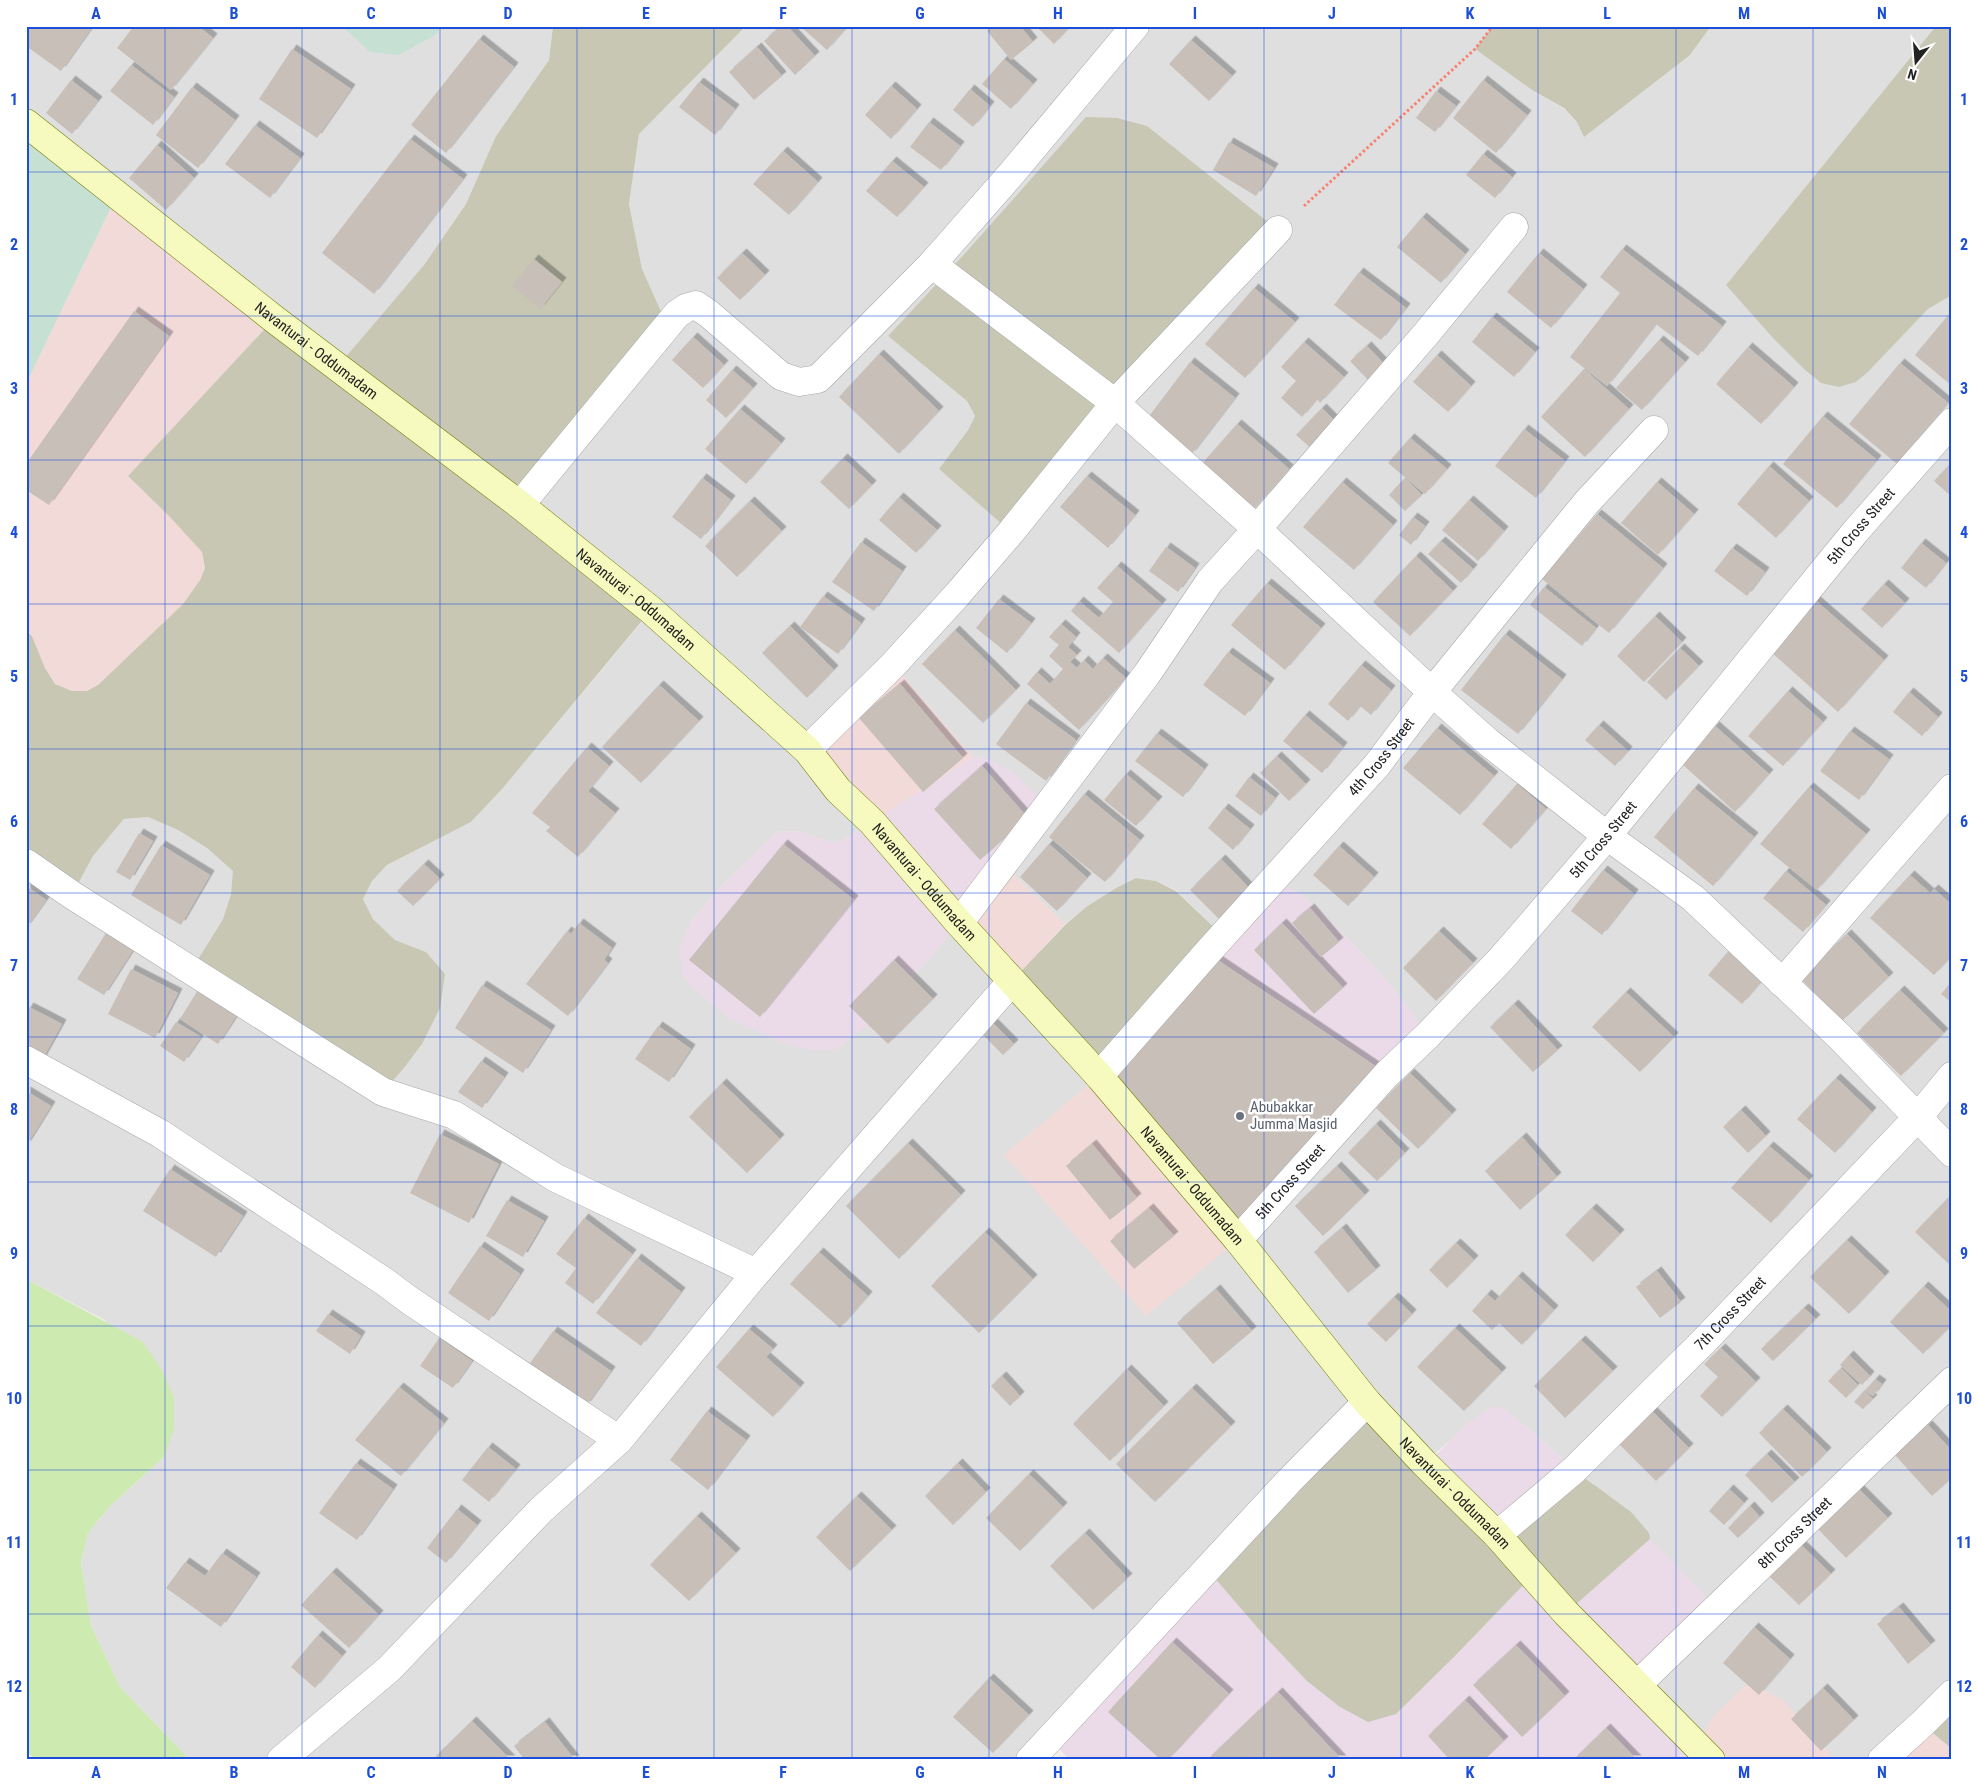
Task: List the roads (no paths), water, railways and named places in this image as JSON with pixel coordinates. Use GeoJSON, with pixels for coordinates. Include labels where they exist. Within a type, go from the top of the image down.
{"type":"FeatureCollection","features":[{"type":"Feature","properties":{"kind":"main road","name":"Navanturai - Oddumadam"},"geometry":{"type":"LineString","coordinates":[[26,123],[274,319],[520,505],[651,610],[807,750],[838,790],[872,822],[959,924],[1099,1076],[1238,1240],[1367,1402],[1424,1463],[1497,1535],[1566,1613],[1711,1760]]}},
{"type":"Feature","properties":{"kind":"street"},"geometry":{"type":"LineString","coordinates":[[520,505],[677,314],[686,308],[696,305],[709,314],[780,376],[800,382],[818,379],[932,264],[1012,173],[1135,26]]}},
{"type":"Feature","properties":{"kind":"street"},"geometry":{"type":"LineString","coordinates":[[959,924],[1142,682],[1210,581],[1258,529],[1426,334],[1514,227]]}},
{"type":"Feature","properties":{"kind":"street"},"geometry":{"type":"LineString","coordinates":[[807,750],[893,665],[958,595],[1115,403],[1278,230]]}},
{"type":"Feature","properties":{"kind":"street"},"geometry":{"type":"LineString","coordinates":[[932,264],[1115,403],[1258,529],[1488,742],[1608,836],[1694,898],[1840,1037],[1952,1154]]}},
{"type":"Feature","properties":{"kind":"street","name":"5th Cross Street"},"geometry":{"type":"LineString","coordinates":[[1238,1240],[1387,1074],[1428,1035],[1502,958],[1608,836],[1855,532],[1952,422]]}},
{"type":"Feature","properties":{"kind":"street","name":"4th Cross Street"},"geometry":{"type":"LineString","coordinates":[[1099,1076],[1212,947],[1378,766],[1432,692],[1587,502],[1654,430]]}},
{"type":"Feature","properties":{"kind":"street"},"geometry":{"type":"LineString","coordinates":[[1782,983],[1952,788]]}},
{"type":"Feature","properties":{"kind":"street"},"geometry":{"type":"LineString","coordinates":[[26,863],[72,895],[383,1092],[454,1115],[556,1178],[756,1273]]}},
{"type":"Feature","properties":{"kind":"street"},"geometry":{"type":"LineString","coordinates":[[281,1760],[389,1669],[541,1510],[619,1440],[756,1273],[1012,981]]}},
{"type":"Feature","properties":{"kind":"street"},"geometry":{"type":"LineString","coordinates":[[26,1060],[161,1134],[619,1440]]}},
{"type":"Feature","properties":{"kind":"street","name":"7th Cross Street"},"geometry":{"type":"LineString","coordinates":[[1497,1535],[1574,1470],[1706,1340],[1918,1117],[1952,1076]]}},
{"type":"Feature","properties":{"kind":"street","name":"8th Cross Street"},"geometry":{"type":"LineString","coordinates":[[1637,1685],[1952,1381]]}},
{"type":"Feature","properties":{"kind":"street"},"geometry":{"type":"LineString","coordinates":[[1030,1760],[1290,1480],[1367,1402]]}},
{"type":"Feature","properties":{"kind":"street"},"geometry":{"type":"LineString","coordinates":[[1882,1760],[1952,1694]]}},
{"type":"Feature","properties":{"kind":"place","name":"Abubakkar Jumma Masjid"},"geometry":{"type":"Point","coordinates":[1240,1116]}}]}
